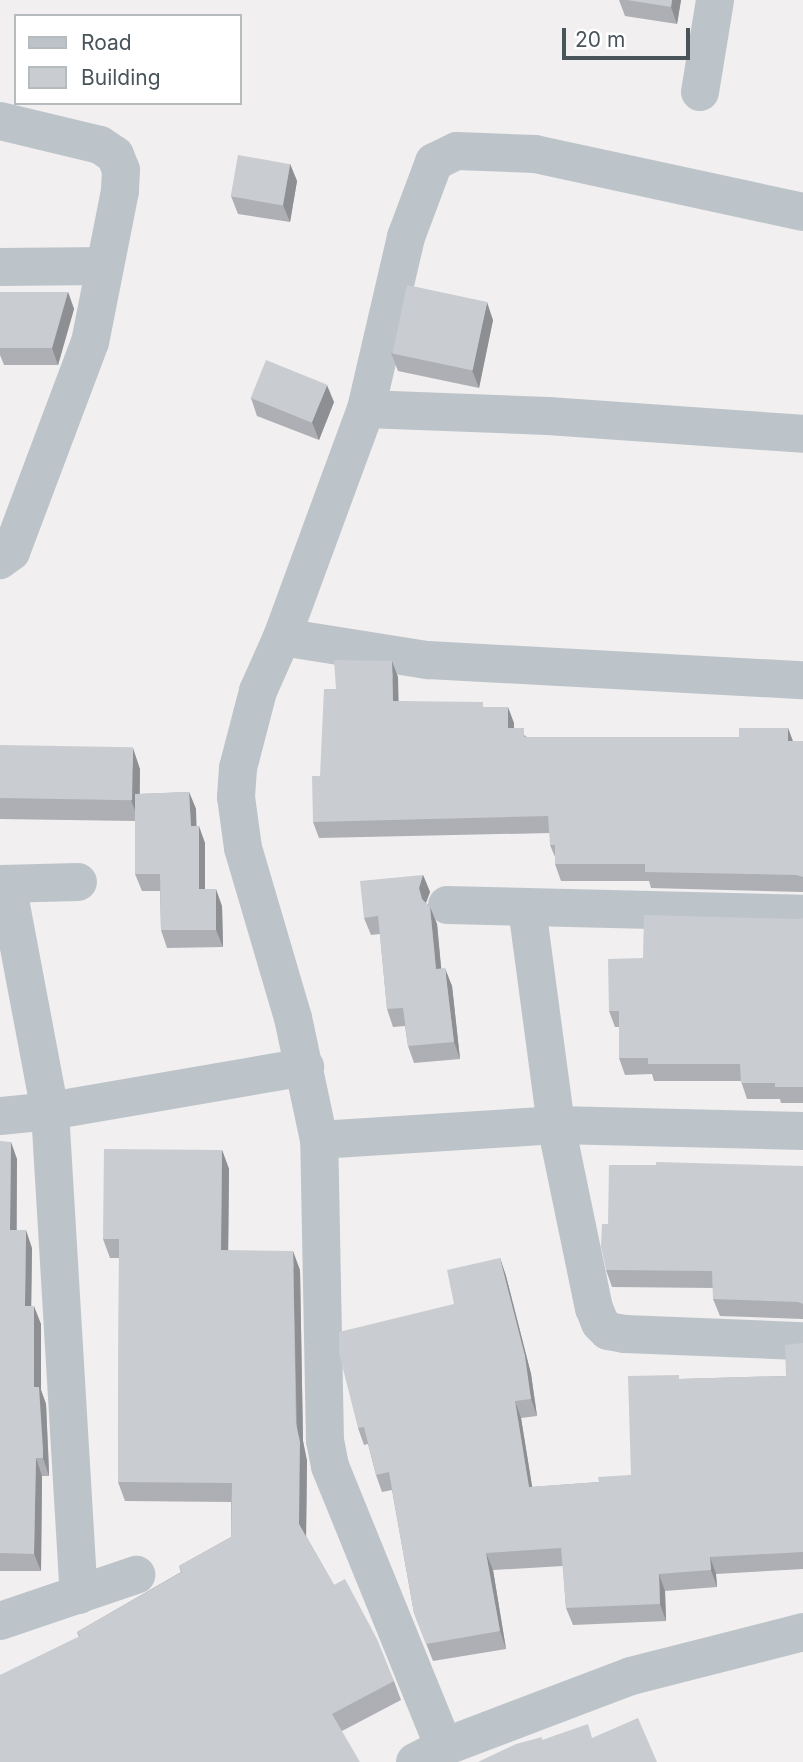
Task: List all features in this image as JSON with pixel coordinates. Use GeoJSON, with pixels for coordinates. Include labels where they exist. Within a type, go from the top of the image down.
{"type":"FeatureCollection","features":[{"type":"Feature","properties":{"kind":"street"},"geometry":{"type":"LineString","coordinates":[[700,92],[715,0]]}},
{"type":"Feature","properties":{"kind":"street"},"geometry":{"type":"LineString","coordinates":[[0,121],[100,145],[115,155],[121,170],[120,191],[90,342],[11,552],[0,560]]}},
{"type":"Feature","properties":{"kind":"street"},"geometry":{"type":"LineString","coordinates":[[803,212],[535,154],[457,151],[434,162],[405,237],[366,409],[282,637],[258,691],[238,768],[236,796],[243,848],[305,1067],[320,1140],[328,1454],[429,1754],[631,1676],[803,1632]]}},
{"type":"Feature","properties":{"kind":"street"},"geometry":{"type":"LineString","coordinates":[[0,267],[105,266]]}},
{"type":"Feature","properties":{"kind":"street"},"geometry":{"type":"LineString","coordinates":[[366,409],[548,416],[803,434]]}},
{"type":"Feature","properties":{"kind":"street"},"geometry":{"type":"LineString","coordinates":[[282,637],[428,660],[803,680]]}},
{"type":"Feature","properties":{"kind":"street"},"geometry":{"type":"LineString","coordinates":[[78,882],[3,884],[50,1111],[79,1595]]}},
{"type":"Feature","properties":{"kind":"street"},"geometry":{"type":"LineString","coordinates":[[447,905],[803,914]]}},
{"type":"Feature","properties":{"kind":"street"},"geometry":{"type":"LineString","coordinates":[[527,908],[556,1125],[594,1308],[600,1323],[608,1331],[625,1335],[803,1341]]}},
{"type":"Feature","properties":{"kind":"street"},"geometry":{"type":"LineString","coordinates":[[0,1116],[50,1111],[305,1067]]}},
{"type":"Feature","properties":{"kind":"street"},"geometry":{"type":"LineString","coordinates":[[320,1140],[556,1125],[803,1131]]}},
{"type":"Feature","properties":{"kind":"street"},"geometry":{"type":"LineString","coordinates":[[0,1621],[136,1575]]}},
{"type":"Feature","properties":{"kind":"building"},"geometry":{"type":"Polygon","coordinates":[[[627,0],[672,0],[671,7],[627,0]]]}},
{"type":"Feature","properties":{"kind":"building"},"geometry":{"type":"Polygon","coordinates":[[[238,155],[290,164],[283,206],[231,196],[238,155]]]}},
{"type":"Feature","properties":{"kind":"building"},"geometry":{"type":"Polygon","coordinates":[[[407,285],[487,302],[473,371],[392,353],[407,285]]]}},
{"type":"Feature","properties":{"kind":"building"},"geometry":{"type":"Polygon","coordinates":[[[0,292],[68,292],[52,348],[0,348],[0,292]]]}},
{"type":"Feature","properties":{"kind":"building"},"geometry":{"type":"Polygon","coordinates":[[[266,360],[327,385],[312,423],[251,398],[266,360]]]}},
{"type":"Feature","properties":{"kind":"building"},"geometry":{"type":"Polygon","coordinates":[[[334,660],[392,661],[393,701],[483,702],[483,707],[508,707],[508,728],[524,728],[524,737],[739,737],[739,728],[788,728],[788,741],[803,741],[803,877],[645,872],[645,864],[555,864],[555,845],[550,845],[548,816],[313,822],[312,776],[320,776],[324,689],[336,689],[334,660]]]}},
{"type":"Feature","properties":{"kind":"building"},"geometry":{"type":"Polygon","coordinates":[[[0,745],[133,747],[132,800],[0,798],[0,745]]]}},
{"type":"Feature","properties":{"kind":"building"},"geometry":{"type":"Polygon","coordinates":[[[189,792],[191,826],[199,826],[199,889],[216,889],[216,930],[161,930],[160,874],[135,874],[135,794],[189,792]]]}},
{"type":"Feature","properties":{"kind":"building"},"geometry":{"type":"Polygon","coordinates":[[[423,875],[419,888],[422,899],[430,907],[436,969],[445,968],[454,1042],[408,1046],[403,1008],[387,1009],[378,916],[364,918],[360,881],[423,875]]]}},
{"type":"Feature","properties":{"kind":"building"},"geometry":{"type":"Polygon","coordinates":[[[644,915],[803,918],[803,1087],[775,1087],[775,1083],[741,1083],[740,1064],[648,1064],[648,1058],[619,1058],[619,1011],[609,1011],[608,959],[643,958],[644,915]]]}},
{"type":"Feature","properties":{"kind":"building"},"geometry":{"type":"Polygon","coordinates":[[[0,1141],[11,1142],[10,1230],[26,1230],[25,1306],[34,1306],[34,1387],[39,1387],[43,1458],[36,1458],[34,1554],[0,1553],[0,1141]]]}},
{"type":"Feature","properties":{"kind":"building"},"geometry":{"type":"Polygon","coordinates":[[[104,1149],[222,1150],[221,1250],[293,1251],[296,1423],[300,1442],[299,1524],[334,1585],[345,1579],[377,1639],[394,1681],[332,1714],[360,1762],[0,1762],[0,1675],[80,1636],[77,1632],[182,1572],[179,1566],[231,1537],[232,1483],[118,1482],[119,1239],[103,1239],[104,1149]]]}},
{"type":"Feature","properties":{"kind":"building"},"geometry":{"type":"Polygon","coordinates":[[[656,1162],[803,1166],[803,1304],[713,1299],[712,1271],[606,1270],[601,1247],[602,1224],[608,1224],[609,1165],[656,1165],[656,1162]]]}},
{"type":"Feature","properties":{"kind":"building"},"geometry":{"type":"Polygon","coordinates":[[[500,1258],[525,1356],[531,1399],[515,1401],[529,1487],[599,1482],[598,1477],[631,1475],[628,1376],[679,1375],[679,1379],[786,1376],[785,1345],[803,1343],[803,1552],[710,1557],[711,1570],[659,1574],[660,1604],[566,1608],[561,1548],[486,1553],[500,1631],[426,1644],[414,1613],[389,1472],[376,1475],[364,1427],[358,1428],[339,1353],[339,1332],[454,1304],[447,1270],[500,1258]]]}},
{"type":"Feature","properties":{"kind":"building"},"geometry":{"type":"Polygon","coordinates":[[[638,1718],[657,1762],[478,1762],[516,1744],[542,1737],[542,1740],[588,1724],[592,1738],[638,1718]]]}}]}
